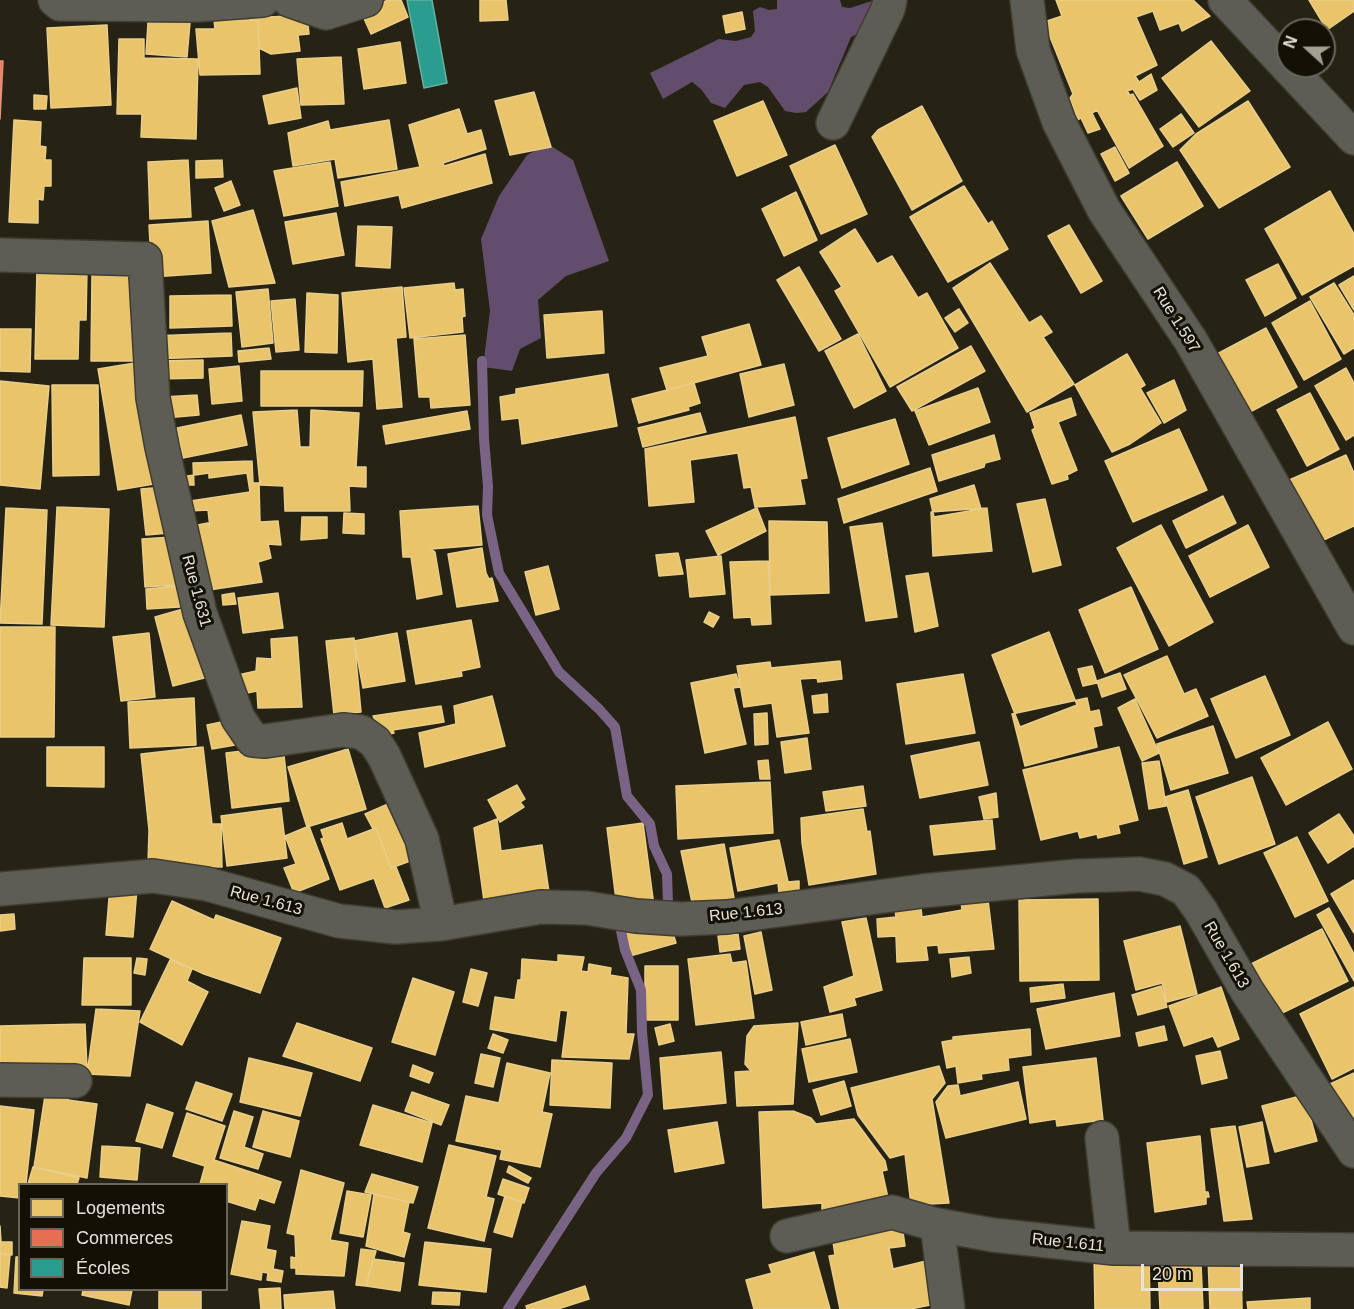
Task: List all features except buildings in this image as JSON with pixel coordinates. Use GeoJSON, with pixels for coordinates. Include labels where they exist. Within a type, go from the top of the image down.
{"type":"FeatureCollection","features":[{"type":"Feature","properties":{"kind":"street"},"geometry":{"type":"LineString","coordinates":[[55,0],[60,4],[197,5],[263,0]]}},
{"type":"Feature","properties":{"kind":"street"},"geometry":{"type":"LineString","coordinates":[[289,0],[326,13],[366,0]]}},
{"type":"Feature","properties":{"kind":"street"},"geometry":{"type":"LineString","coordinates":[[833,123],[888,9],[890,0]]}},
{"type":"Feature","properties":{"kind":"street","name":"Rue 1.597"},"geometry":{"type":"LineString","coordinates":[[1027,0],[1033,50],[1055,112],[1104,210],[1191,341],[1354,628]]}},
{"type":"Feature","properties":{"kind":"street"},"geometry":{"type":"LineString","coordinates":[[1225,0],[1354,138]]}},
{"type":"Feature","properties":{"kind":"street","name":"Rue 1.631"},"geometry":{"type":"LineString","coordinates":[[0,255],[145,259],[153,398],[162,447],[200,613],[238,718],[253,740],[265,741],[343,730],[361,732],[375,742],[384,756],[422,839],[441,924]]}},
{"type":"Feature","properties":{"kind":"street","name":"Rue 1.613"},"geometry":{"type":"LineString","coordinates":[[0,889],[153,876],[207,884],[339,921],[395,927],[441,924],[541,906],[587,908],[636,916],[681,919],[727,917],[922,891],[1077,876],[1139,874],[1165,879],[1186,890],[1201,911],[1247,991],[1354,1151]]}},
{"type":"Feature","properties":{"kind":"street"},"geometry":{"type":"LineString","coordinates":[[0,1080],[75,1081]]}},
{"type":"Feature","properties":{"kind":"street"},"geometry":{"type":"LineString","coordinates":[[1102,1138],[1114,1248]]}},
{"type":"Feature","properties":{"kind":"street","name":"Rue 1.611"},"geometry":{"type":"LineString","coordinates":[[787,1236],[892,1212],[937,1225],[993,1235],[1114,1248],[1354,1250]]}},
{"type":"Feature","properties":{"kind":"street"},"geometry":{"type":"LineString","coordinates":[[937,1225],[948,1309]]}},
{"type":"Feature","properties":{"kind":"shaded area"},"geometry":{"type":"Polygon","coordinates":[[[777,0],[840,0],[842,7],[850,8],[872,1],[879,10],[874,25],[851,37],[828,92],[806,112],[785,111],[768,87],[760,82],[744,85],[725,108],[711,103],[701,89],[692,82],[663,99],[650,73],[719,39],[736,41],[751,37],[755,31],[753,11],[760,7],[769,10],[777,9],[777,0]]]}},
{"type":"Feature","properties":{"kind":"shaded area"},"geometry":{"type":"Polygon","coordinates":[[[548,144],[573,160],[609,261],[566,276],[538,300],[541,338],[520,349],[512,371],[483,367],[490,311],[481,239],[499,196],[527,155],[548,144]]]}},
{"type":"Feature","properties":{"kind":"waterway"},"geometry":{"type":"LineString","coordinates":[[482,361],[488,486],[487,515],[499,573],[559,672],[615,727],[627,796],[650,824],[654,846],[667,874],[668,904],[657,909]]}},
{"type":"Feature","properties":{"kind":"waterway"},"geometry":{"type":"LineString","coordinates":[[508,1309],[596,1173],[626,1138],[648,1095],[641,990],[625,950],[620,926],[627,923]]}}]}
